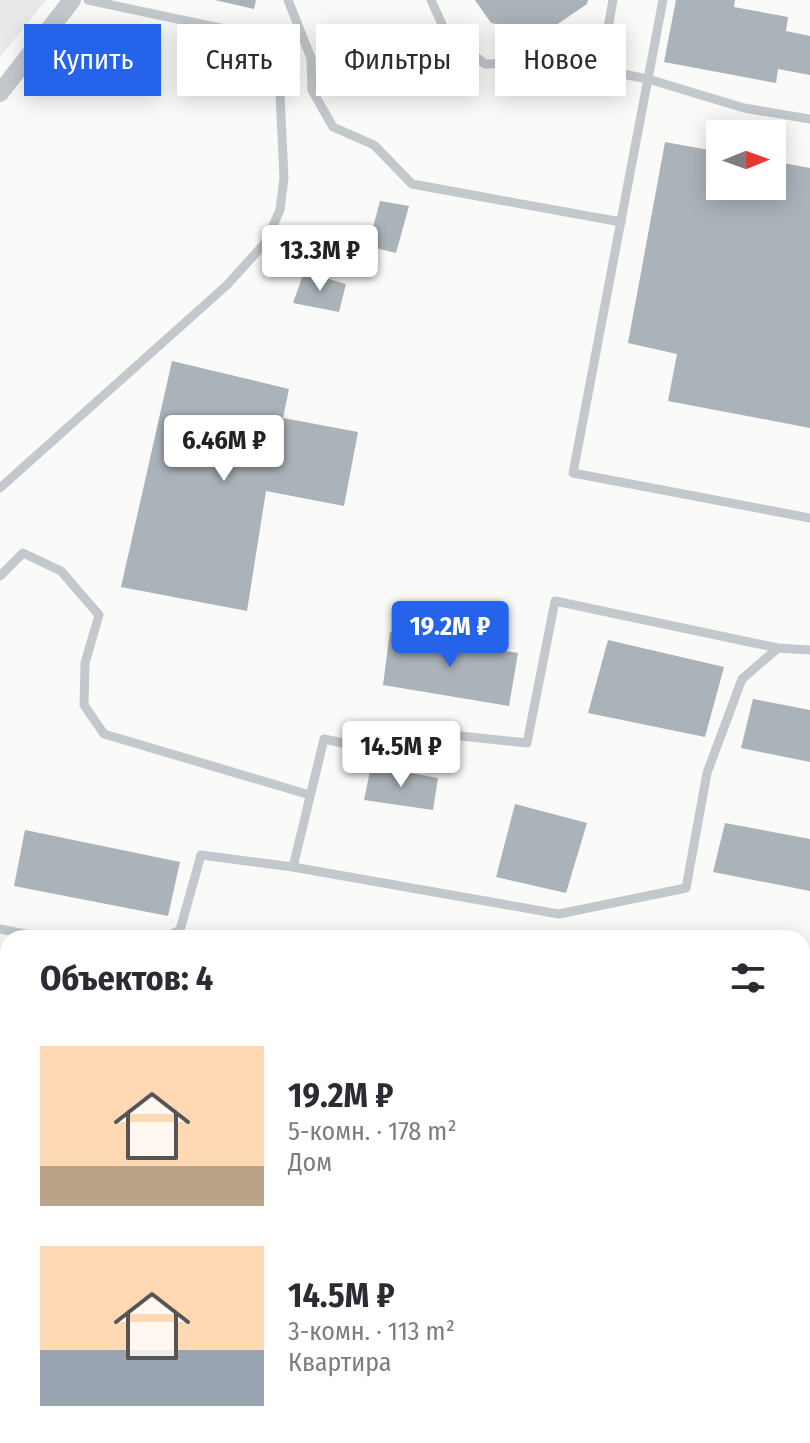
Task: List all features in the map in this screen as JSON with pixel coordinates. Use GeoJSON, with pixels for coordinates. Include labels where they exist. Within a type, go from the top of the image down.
{"type":"FeatureCollection","features":[{"type":"Feature","properties":{"kind":"street"},"geometry":{"type":"LineString","coordinates":[[0,93],[72,0]]}},
{"type":"Feature","properties":{"kind":"lane"},"geometry":{"type":"LineString","coordinates":[[0,488],[227,285],[265,243],[280,210],[284,178],[279,73],[269,45],[253,35],[88,0]]}},
{"type":"Feature","properties":{"kind":"lane"},"geometry":{"type":"LineString","coordinates":[[288,0],[311,58],[312,90],[333,127],[374,145],[412,184],[621,222]]}},
{"type":"Feature","properties":{"kind":"lane"},"geometry":{"type":"LineString","coordinates":[[431,0],[446,33],[485,64],[495,64]]}},
{"type":"Feature","properties":{"kind":"lane"},"geometry":{"type":"LineString","coordinates":[[609,24],[613,0]]}},
{"type":"Feature","properties":{"kind":"lane"},"geometry":{"type":"LineString","coordinates":[[663,0],[573,473],[810,518]]}},
{"type":"Feature","properties":{"kind":"lane"},"geometry":{"type":"LineString","coordinates":[[626,75],[744,108],[810,119]]}},
{"type":"Feature","properties":{"kind":"lane"},"geometry":{"type":"LineString","coordinates":[[0,576],[23,553],[61,571],[99,615],[85,663],[84,705],[104,734],[310,795]]}},
{"type":"Feature","properties":{"kind":"lane"},"geometry":{"type":"LineString","coordinates":[[293,867],[324,739],[385,752],[451,735],[527,743],[555,601],[778,648],[810,650]]}},
{"type":"Feature","properties":{"kind":"lane"},"geometry":{"type":"LineString","coordinates":[[180,930],[201,855],[293,867],[559,914],[686,888],[707,773],[742,679],[778,648]]}},
{"type":"Feature","properties":{"kind":"shaded area"},"geometry":{"type":"Polygon","coordinates":[[[0,0],[46,0],[24,24],[0,57],[0,0]]]}},
{"type":"Feature","properties":{"kind":"building"},"geometry":{"type":"Polygon","coordinates":[[[215,0],[256,0],[254,9],[215,0]]]}},
{"type":"Feature","properties":{"kind":"building"},"geometry":{"type":"Polygon","coordinates":[[[475,0],[588,0],[587,4],[558,24],[491,23],[475,0]]]}},
{"type":"Feature","properties":{"kind":"building"},"geometry":{"type":"Polygon","coordinates":[[[676,0],[735,0],[734,7],[788,17],[786,31],[810,36],[810,75],[778,69],[776,83],[664,62],[676,0]]]}},
{"type":"Feature","properties":{"kind":"building"},"geometry":{"type":"Polygon","coordinates":[[[665,142],[706,149],[706,200],[786,200],[786,164],[810,168],[810,428],[668,401],[677,354],[628,343],[665,142]]]}},
{"type":"Feature","properties":{"kind":"building"},"geometry":{"type":"Polygon","coordinates":[[[380,201],[409,206],[396,253],[368,246],[380,201]]]}},
{"type":"Feature","properties":{"kind":"building"},"geometry":{"type":"Polygon","coordinates":[[[304,272],[346,284],[339,312],[293,303],[304,272]]]}},
{"type":"Feature","properties":{"kind":"building"},"geometry":{"type":"Polygon","coordinates":[[[172,361],[289,389],[283,418],[358,432],[344,506],[266,491],[247,611],[121,587],[172,361]]]}},
{"type":"Feature","properties":{"kind":"building"},"geometry":{"type":"Polygon","coordinates":[[[390,632],[518,653],[509,706],[383,685],[390,632]]]}},
{"type":"Feature","properties":{"kind":"building"},"geometry":{"type":"Polygon","coordinates":[[[608,640],[724,667],[705,737],[588,713],[608,640]]]}},
{"type":"Feature","properties":{"kind":"building"},"geometry":{"type":"Polygon","coordinates":[[[753,699],[810,710],[810,762],[741,748],[753,699]]]}},
{"type":"Feature","properties":{"kind":"building"},"geometry":{"type":"Polygon","coordinates":[[[371,766],[438,778],[433,810],[364,800],[371,766]]]}},
{"type":"Feature","properties":{"kind":"building"},"geometry":{"type":"Polygon","coordinates":[[[515,804],[587,823],[566,893],[496,877],[515,804]]]}},
{"type":"Feature","properties":{"kind":"building"},"geometry":{"type":"Polygon","coordinates":[[[725,823],[810,839],[810,891],[713,872],[725,823]]]}},
{"type":"Feature","properties":{"kind":"building"},"geometry":{"type":"Polygon","coordinates":[[[25,830],[180,862],[168,916],[14,886],[25,830]]]}}]}
